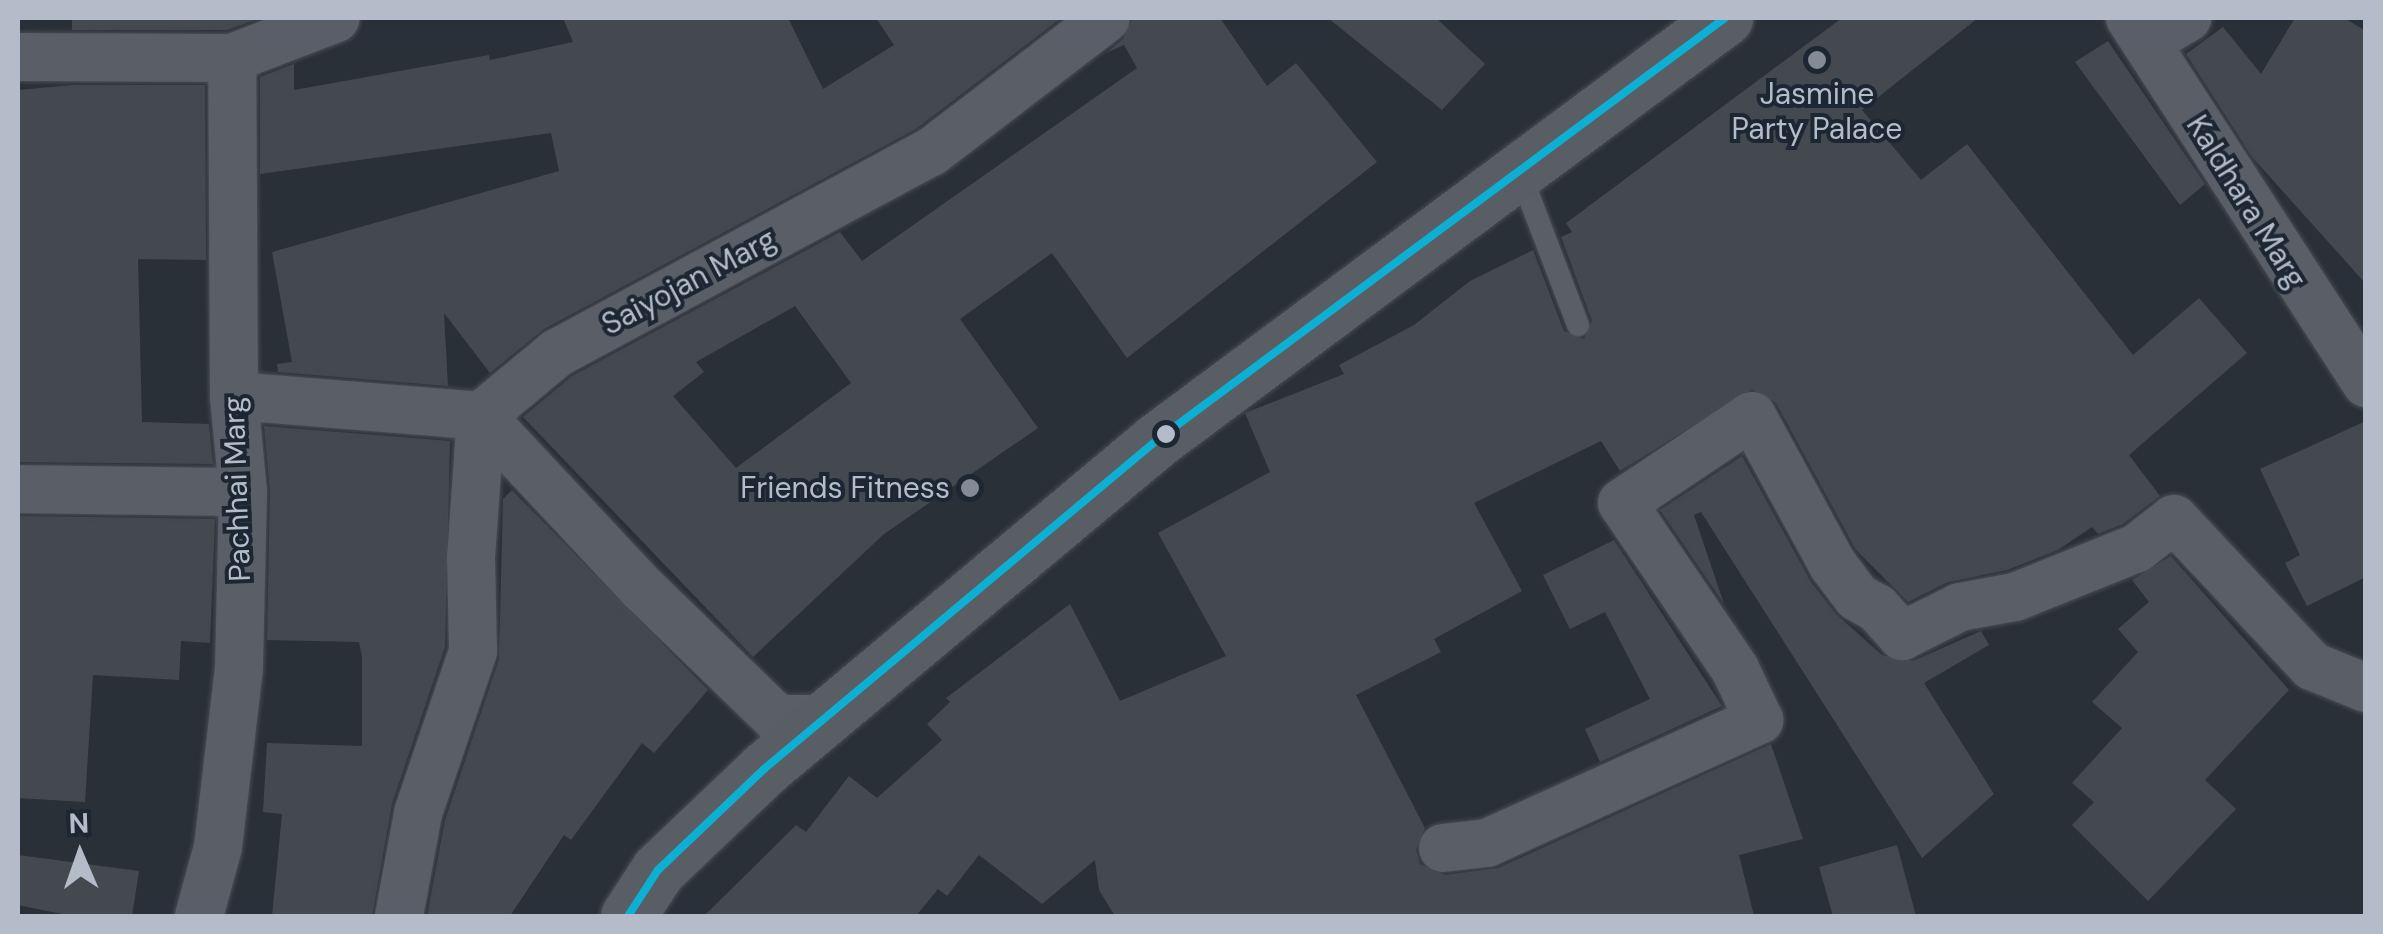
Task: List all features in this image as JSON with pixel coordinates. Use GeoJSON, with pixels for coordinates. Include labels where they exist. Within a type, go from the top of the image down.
{"type":"FeatureCollection","features":[{"type":"Feature","properties":{"kind":"main road"},"geometry":{"type":"LineString","coordinates":[[628,916],[671,857],[827,719],[1157,440],[1725,18]]}},
{"type":"Feature","properties":{"kind":"street"},"geometry":{"type":"LineString","coordinates":[[18,57],[232,58],[330,18]]}},
{"type":"Feature","properties":{"kind":"street","name":"Saiyojan Marg"},"geometry":{"type":"LineString","coordinates":[[481,416],[557,353],[932,152],[1106,18]]}},
{"type":"Feature","properties":{"kind":"street"},"geometry":{"type":"LineString","coordinates":[[2138,30],[2187,18]]}},
{"type":"Feature","properties":{"kind":"street","name":"Kaldhara Marg"},"geometry":{"type":"LineString","coordinates":[[2138,30],[2296,285],[2366,383]]}},
{"type":"Feature","properties":{"kind":"street","name":"Pachhai Marg"},"geometry":{"type":"LineString","coordinates":[[199,916],[218,847],[239,667],[244,492],[234,396],[232,58]]}},
{"type":"Feature","properties":{"kind":"street"},"geometry":{"type":"LineString","coordinates":[[234,396],[481,416],[642,588],[778,719],[827,719]]}},
{"type":"Feature","properties":{"kind":"street"},"geometry":{"type":"LineString","coordinates":[[399,916],[418,813],[474,651],[471,558],[481,416]]}},
{"type":"Feature","properties":{"kind":"street"},"geometry":{"type":"LineString","coordinates":[[1443,848],[1488,844],[1760,720],[1734,669],[1622,503],[1752,416],[1833,564],[1857,597],[1902,636],[1960,607],[2015,597],[2137,548],[2174,520],[2312,666],[2366,688]]}},
{"type":"Feature","properties":{"kind":"street"},"geometry":{"type":"LineString","coordinates":[[18,490],[244,492]]}},
{"type":"Feature","properties":{"kind":"lane"},"geometry":{"type":"LineString","coordinates":[[1520,172],[1578,326]]}},
{"type":"Feature","properties":{"kind":"building"},"geometry":{"type":"Polygon","coordinates":[[[72,18],[261,18],[227,30],[72,30],[72,18]]]}},
{"type":"Feature","properties":{"kind":"building"},"geometry":{"type":"Polygon","coordinates":[[[563,18],[788,18],[823,89],[894,45],[876,18],[1061,18],[916,129],[544,329],[490,373],[444,313],[448,386],[278,372],[277,364],[292,362],[272,252],[559,171],[551,133],[260,174],[260,77],[294,64],[294,90],[489,55],[490,60],[573,42],[563,18]]]}},
{"type":"Feature","properties":{"kind":"building"},"geometry":{"type":"Polygon","coordinates":[[[1133,18],[1220,18],[1267,86],[1296,63],[1377,162],[1127,358],[1052,253],[960,319],[1038,428],[884,534],[753,657],[523,417],[572,376],[840,232],[862,261],[1137,68],[1124,45],[1106,53],[1123,39],[1133,18]],[[795,306],[696,362],[704,372],[673,396],[736,468],[851,383],[795,306]]]}},
{"type":"Feature","properties":{"kind":"building"},"geometry":{"type":"Polygon","coordinates":[[[1328,18],[1436,18],[1485,64],[1442,110],[1328,18]]]}},
{"type":"Feature","properties":{"kind":"building"},"geometry":{"type":"Polygon","coordinates":[[[1842,18],[1978,18],[1862,110],[1921,180],[1967,144],[2133,355],[2199,298],[2247,353],[2129,455],[2160,496],[2123,524],[2098,534],[2092,527],[2058,550],[2007,570],[1948,582],[1908,602],[1856,550],[1776,403],[1752,389],[1620,471],[1601,441],[1474,503],[1522,591],[1434,639],[1441,652],[1356,695],[1425,828],[1416,850],[1420,864],[1445,875],[1498,868],[1771,744],[1803,839],[1739,855],[1754,916],[1115,916],[1099,890],[1095,860],[1042,904],[979,855],[947,896],[938,889],[916,916],[704,916],[796,825],[806,832],[849,776],[877,798],[942,740],[927,724],[950,702],[946,698],[1070,604],[1120,701],[1226,656],[1158,533],[1270,472],[1245,413],[1344,374],[1339,365],[1414,325],[1470,281],[1533,250],[1564,331],[1584,339],[1592,321],[1561,237],[1572,232],[1566,223],[1842,18]]]}},
{"type":"Feature","properties":{"kind":"building"},"geometry":{"type":"Polygon","coordinates":[[[2295,18],[2344,18],[2366,31],[2366,284],[2252,157],[2186,54],[2223,27],[2261,74],[2295,18]]]}},
{"type":"Feature","properties":{"kind":"building"},"geometry":{"type":"Polygon","coordinates":[[[2108,41],[2205,184],[2180,205],[2075,62],[2108,41]]]}},
{"type":"Feature","properties":{"kind":"building"},"geometry":{"type":"Polygon","coordinates":[[[72,85],[205,85],[206,260],[138,259],[142,422],[209,424],[213,464],[18,462],[18,90],[72,85]]]}},
{"type":"Feature","properties":{"kind":"building"},"geometry":{"type":"Polygon","coordinates":[[[2366,421],[2366,577],[2307,606],[2285,563],[2300,555],[2260,469],[2366,421]]]}},
{"type":"Feature","properties":{"kind":"building"},"geometry":{"type":"Polygon","coordinates":[[[264,426],[450,441],[445,647],[392,804],[372,916],[272,916],[282,814],[263,812],[267,743],[362,746],[362,657],[359,642],[267,640],[270,492],[264,426]]]}},
{"type":"Feature","properties":{"kind":"building"},"geometry":{"type":"Polygon","coordinates":[[[1742,456],[1811,582],[1836,614],[1882,655],[1913,661],[1981,631],[1989,645],[1924,683],[1994,794],[1922,858],[1701,512],[1694,515],[1724,604],[1660,510],[1742,456]]]}},
{"type":"Feature","properties":{"kind":"building"},"geometry":{"type":"Polygon","coordinates":[[[512,490],[708,690],[654,753],[642,743],[571,840],[564,835],[510,916],[427,916],[445,820],[499,659],[503,499],[512,490]]]}},
{"type":"Feature","properties":{"kind":"building"},"geometry":{"type":"Polygon","coordinates":[[[18,516],[215,519],[210,643],[181,641],[179,680],[93,675],[85,802],[18,798],[18,516]]]}},
{"type":"Feature","properties":{"kind":"building"},"geometry":{"type":"Polygon","coordinates":[[[1614,540],[1722,706],[1600,762],[1585,729],[1650,699],[1605,612],[1570,629],[1543,575],[1614,540]]]}},
{"type":"Feature","properties":{"kind":"building"},"geometry":{"type":"Polygon","coordinates":[[[2171,556],[2289,690],[2205,780],[2236,809],[2148,901],[2072,825],[2094,802],[2072,783],[2122,728],[2092,702],[2138,652],[2118,629],[2149,602],[2132,580],[2171,556]]]}},
{"type":"Feature","properties":{"kind":"building"},"geometry":{"type":"Polygon","coordinates":[[[1897,845],[1916,916],[1833,916],[1819,867],[1897,845]]]}},
{"type":"Feature","properties":{"kind":"building"},"geometry":{"type":"Polygon","coordinates":[[[18,855],[139,871],[132,916],[72,916],[18,905],[18,855]]]}},
{"type":"Feature","properties":{"kind":"transit line"},"geometry":{"type":"LineString","coordinates":[[628,916],[658,870],[764,769],[1157,440],[1725,18]]}},
{"type":"Feature","properties":{"kind":"place","name":"Jasmine Party Palace"},"geometry":{"type":"Point","coordinates":[1817,60]}},
{"type":"Feature","properties":{"kind":"place","name":"Friends Fitness"},"geometry":{"type":"Point","coordinates":[970,488]}}]}
